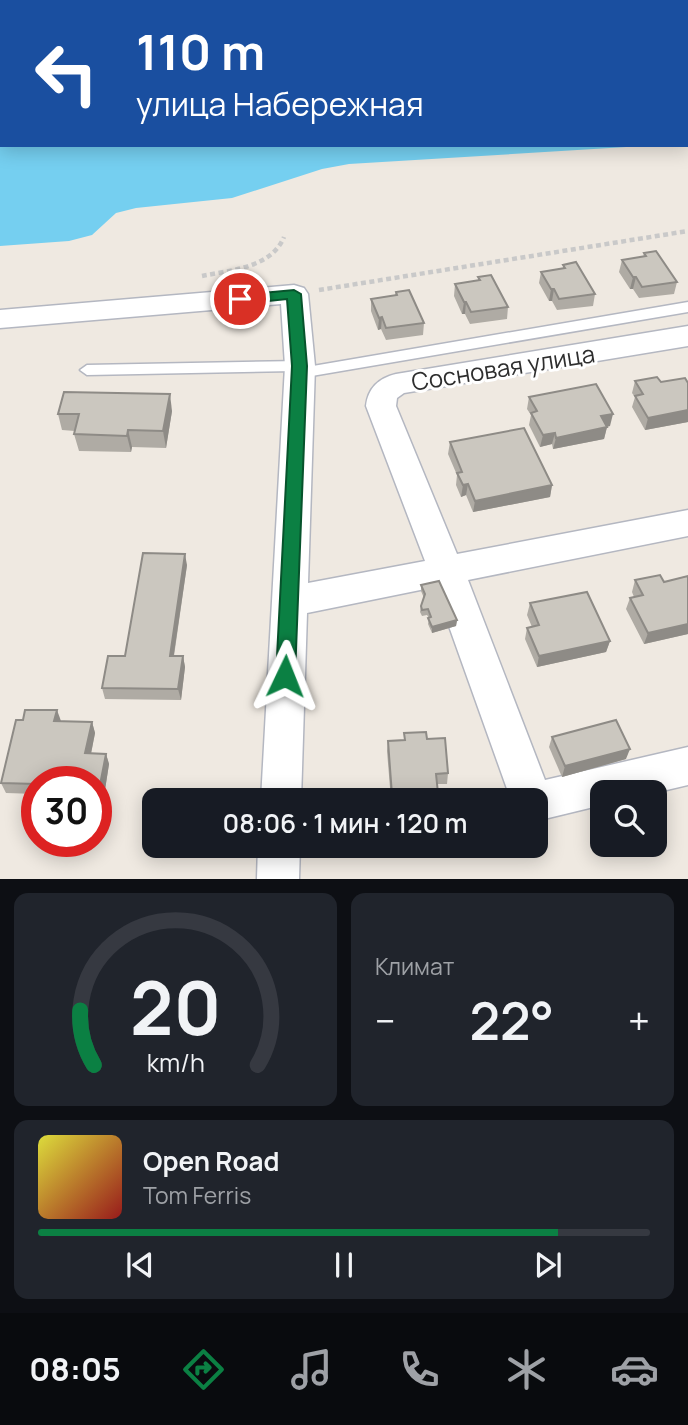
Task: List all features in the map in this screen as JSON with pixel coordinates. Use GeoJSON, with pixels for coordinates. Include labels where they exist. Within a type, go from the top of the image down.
{"type":"FeatureCollection","features":[{"type":"Feature","properties":{"kind":"street"},"geometry":{"type":"LineString","coordinates":[[0,319],[294,294],[300,370],[281,788]]}},
{"type":"Feature","properties":{"kind":"street","name":"Сосновая улица"},"geometry":{"type":"LineString","coordinates":[[449,578],[381,406],[381,398],[386,391],[396,384],[688,336]]}},
{"type":"Feature","properties":{"kind":"street"},"geometry":{"type":"LineString","coordinates":[[288,602],[449,578],[688,523]]}},
{"type":"Feature","properties":{"kind":"street"},"geometry":{"type":"LineString","coordinates":[[449,578],[529,788]]}},
{"type":"Feature","properties":{"kind":"street"},"geometry":{"type":"LineString","coordinates":[[548,798],[688,766]]}},
{"type":"Feature","properties":{"kind":"street"},"geometry":{"type":"LineString","coordinates":[[278,879],[279,858]]}},
{"type":"Feature","properties":{"kind":"lane"},"geometry":{"type":"LineString","coordinates":[[87,370],[300,370],[688,307]]}},
{"type":"Feature","properties":{"kind":"path"},"geometry":{"type":"LineString","coordinates":[[294,294],[688,231]]}},
{"type":"Feature","properties":{"kind":"water"},"geometry":{"type":"Polygon","coordinates":[[[0,147],[626,147],[349,164],[322,169],[232,198],[136,208],[116,213],[92,235],[69,241],[0,246],[0,147]]]}},
{"type":"Feature","properties":{"kind":"building"},"geometry":{"type":"Polygon","coordinates":[[[656,251],[677,282],[642,287],[622,260],[646,256],[644,253],[656,251]]]}},
{"type":"Feature","properties":{"kind":"building"},"geometry":{"type":"Polygon","coordinates":[[[576,262],[595,294],[559,299],[541,272],[565,268],[563,265],[576,262]]]}},
{"type":"Feature","properties":{"kind":"building"},"geometry":{"type":"Polygon","coordinates":[[[491,275],[508,307],[471,312],[455,284],[480,280],[478,277],[491,275]]]}},
{"type":"Feature","properties":{"kind":"building"},"geometry":{"type":"Polygon","coordinates":[[[409,290],[424,323],[386,328],[371,299],[409,290]]]}},
{"type":"Feature","properties":{"kind":"building"},"geometry":{"type":"Polygon","coordinates":[[[657,377],[661,382],[685,378],[688,383],[688,410],[648,418],[635,396],[643,394],[635,381],[657,377]]]}},
{"type":"Feature","properties":{"kind":"building"},"geometry":{"type":"Polygon","coordinates":[[[596,384],[613,414],[601,416],[607,427],[556,438],[555,433],[543,435],[531,413],[537,411],[529,397],[596,384]]]}},
{"type":"Feature","properties":{"kind":"building"},"geometry":{"type":"Polygon","coordinates":[[[64,392],[170,394],[163,431],[128,430],[127,436],[74,434],[79,414],[58,414],[64,392]]]}},
{"type":"Feature","properties":{"kind":"building"},"geometry":{"type":"Polygon","coordinates":[[[524,428],[552,485],[475,501],[468,484],[463,485],[457,473],[462,472],[450,442],[524,428]]]}},
{"type":"Feature","properties":{"kind":"building"},"geometry":{"type":"Polygon","coordinates":[[[143,553],[185,554],[170,656],[183,656],[178,689],[102,688],[108,656],[125,656],[143,553]]]}},
{"type":"Feature","properties":{"kind":"building"},"geometry":{"type":"Polygon","coordinates":[[[660,575],[664,582],[688,576],[688,624],[648,633],[630,598],[643,595],[635,580],[660,575]]]}},
{"type":"Feature","properties":{"kind":"building"},"geometry":{"type":"Polygon","coordinates":[[[439,581],[457,620],[432,627],[428,609],[422,610],[425,594],[421,585],[439,581]]]}},
{"type":"Feature","properties":{"kind":"building"},"geometry":{"type":"Polygon","coordinates":[[[587,592],[610,641],[539,656],[527,628],[539,625],[530,603],[587,592]]]}},
{"type":"Feature","properties":{"kind":"building"},"geometry":{"type":"Polygon","coordinates":[[[25,710],[57,710],[54,721],[92,722],[85,753],[106,754],[104,766],[21,766],[21,784],[1,783],[16,720],[23,720],[25,710]]]}},
{"type":"Feature","properties":{"kind":"building"},"geometry":{"type":"Polygon","coordinates":[[[616,720],[630,749],[565,766],[552,737],[616,720]]]}},
{"type":"Feature","properties":{"kind":"building"},"geometry":{"type":"Polygon","coordinates":[[[426,732],[427,739],[445,738],[448,773],[436,774],[437,788],[391,788],[388,741],[405,740],[404,733],[426,732]]]}},
{"type":"Feature","properties":{"kind":"route"},"geometry":{"type":"LineString","coordinates":[[240,299],[294,294],[300,366],[285,676]]}}]}
